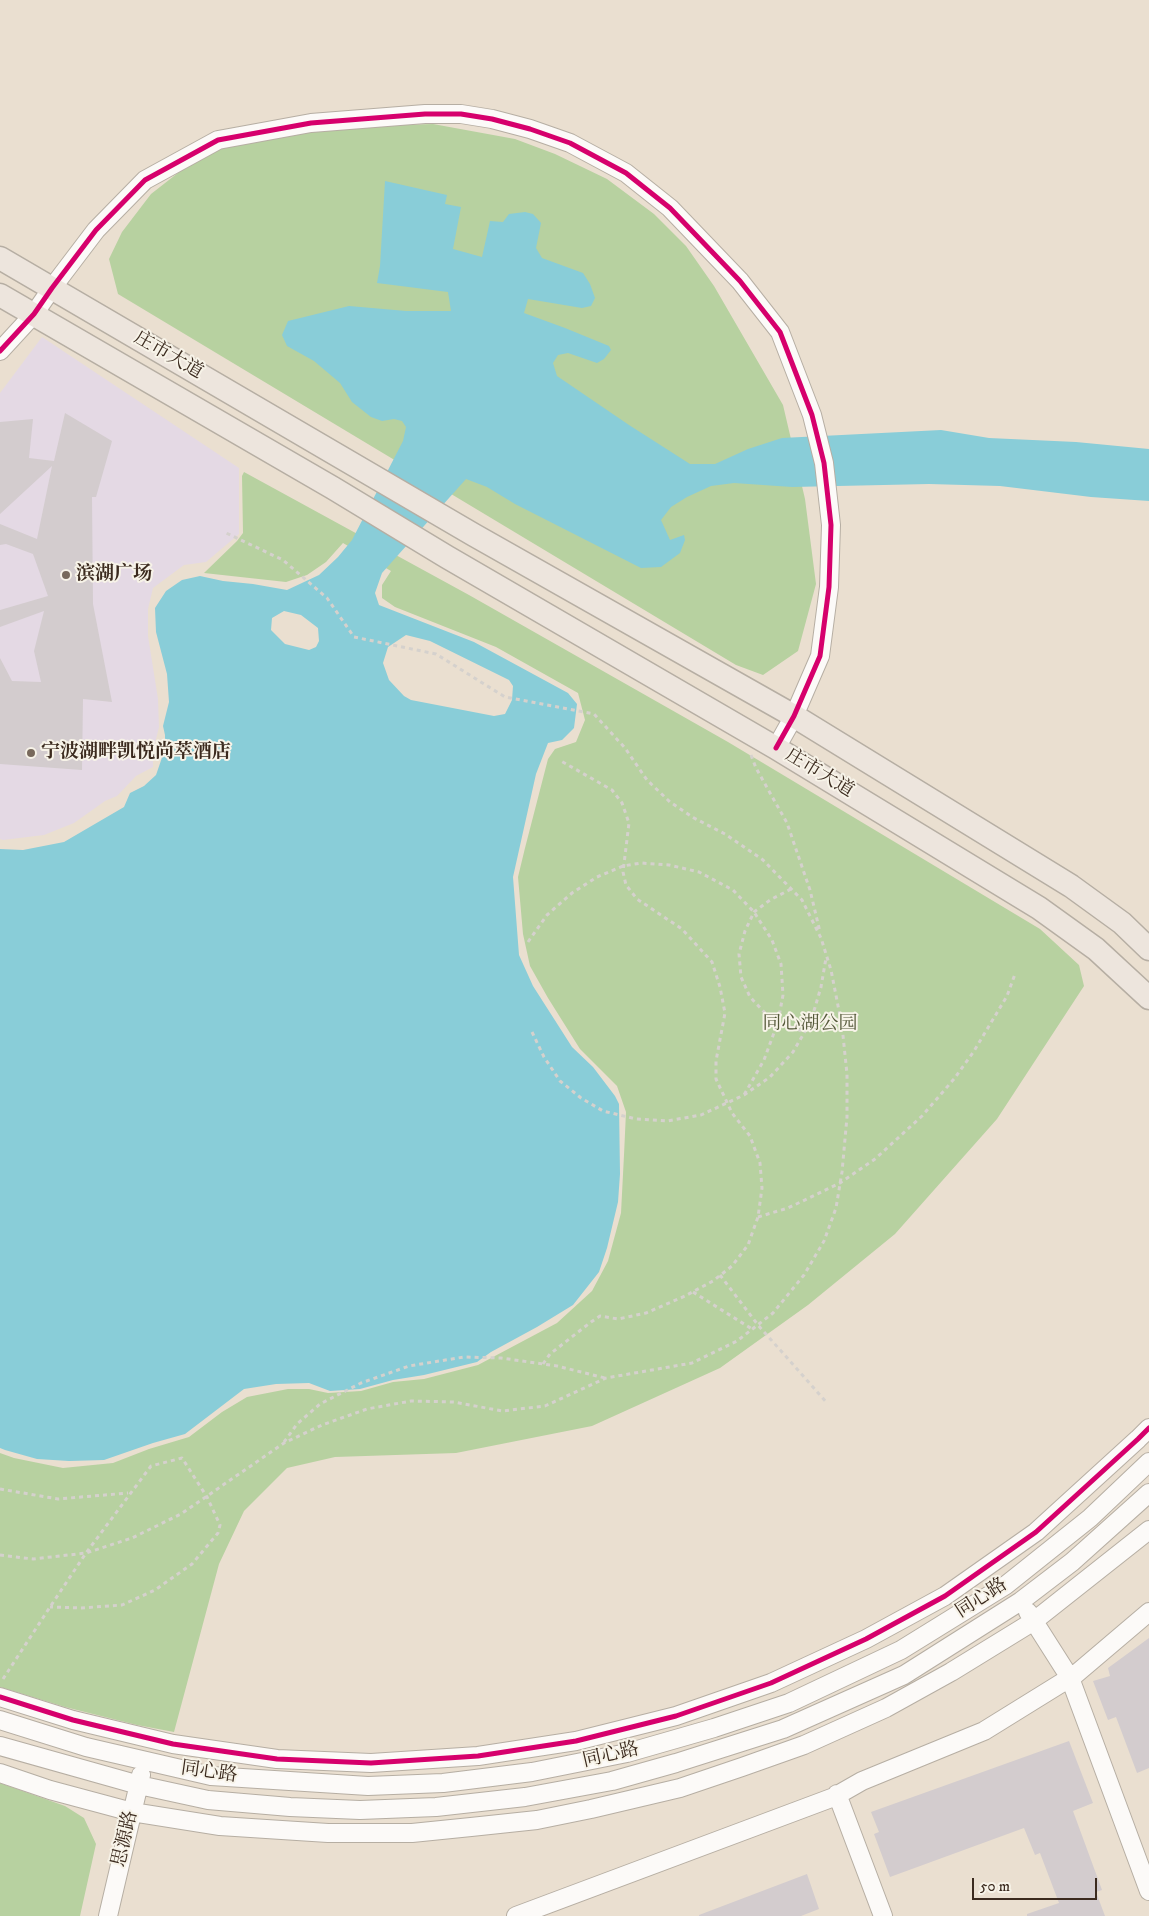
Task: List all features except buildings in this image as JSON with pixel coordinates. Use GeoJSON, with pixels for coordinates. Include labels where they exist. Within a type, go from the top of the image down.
{"type":"FeatureCollection","features":[{"type":"Feature","properties":{"kind":"main road","name":"庄市大道"},"geometry":{"type":"LineString","coordinates":[[0,258],[474,535],[794,716],[1071,886],[1122,923],[1149,949]]}},
{"type":"Feature","properties":{"kind":"main road","name":"庄市大道"},"geometry":{"type":"LineString","coordinates":[[0,295],[776,748],[1039,908],[1096,949],[1149,998]]}},
{"type":"Feature","properties":{"kind":"street"},"geometry":{"type":"LineString","coordinates":[[0,351],[34,314],[96,230],[145,180],[218,140],[311,123],[356,118],[461,114],[492,119],[530,129],[570,143],[626,173],[670,208],[740,281],[780,332],[812,415],[824,463],[831,524],[829,586],[820,656],[794,716],[776,748]]}},
{"type":"Feature","properties":{"kind":"street"},"geometry":{"type":"LineString","coordinates":[[0,1697],[73,1720],[173,1744],[276,1758],[371,1763],[478,1756],[576,1741],[676,1716],[771,1683],[866,1639],[945,1596],[1036,1532],[1149,1428]]}},
{"type":"Feature","properties":{"kind":"street","name":"同心路"},"geometry":{"type":"LineString","coordinates":[[0,1720],[86,1747],[211,1776],[368,1786],[443,1783],[532,1772],[627,1753],[705,1731],[789,1703],[901,1650],[1006,1585],[1090,1518],[1149,1462]]}},
{"type":"Feature","properties":{"kind":"street","name":"同心路"},"geometry":{"type":"LineString","coordinates":[[0,1746],[138,1785],[208,1800],[290,1807],[360,1810],[436,1807],[525,1797],[612,1781],[783,1729],[904,1675],[1021,1601],[1072,1562],[1149,1493]]}},
{"type":"Feature","properties":{"kind":"street"},"geometry":{"type":"LineString","coordinates":[[0,1773],[50,1790],[132,1812],[220,1826],[337,1833],[412,1833],[537,1820],[591,1809],[680,1788],[804,1745],[886,1708],[951,1672],[1034,1621],[1149,1530]]}},
{"type":"Feature","properties":{"kind":"street"},"geometry":{"type":"LineString","coordinates":[[1021,1601],[1070,1678],[1149,1891]]}},
{"type":"Feature","properties":{"kind":"street"},"geometry":{"type":"LineString","coordinates":[[516,1916],[559,1908],[837,1794],[862,1781],[984,1731],[1070,1678],[1124,1635],[1149,1612]]}},
{"type":"Feature","properties":{"kind":"street","name":"思源路"},"geometry":{"type":"LineString","coordinates":[[108,1916],[144,1761]]}},
{"type":"Feature","properties":{"kind":"street"},"geometry":{"type":"LineString","coordinates":[[837,1794],[883,1916]]}},
{"type":"Feature","properties":{"kind":"path"},"geometry":{"type":"LineString","coordinates":[[224,532],[283,560],[328,598],[354,637],[436,654],[505,697],[594,714],[625,748],[647,780],[670,802],[694,818],[725,834],[763,860],[802,900],[821,938]]}},
{"type":"Feature","properties":{"kind":"path"},"geometry":{"type":"LineString","coordinates":[[0,1555],[33,1558],[86,1553],[132,1538],[181,1514],[284,1443],[322,1425],[367,1409],[411,1400],[454,1402],[502,1411],[545,1406],[606,1378],[692,1362],[737,1341],[773,1313],[804,1275],[824,1241],[836,1208],[847,1118],[847,1074],[842,1026],[810,890],[787,823],[756,768],[740,728]]}},
{"type":"Feature","properties":{"kind":"path"},"geometry":{"type":"LineString","coordinates":[[543,1364],[550,1354],[600,1316],[618,1318],[646,1313],[692,1292],[732,1266],[748,1245],[758,1217],[762,1188],[760,1163],[750,1136],[727,1104],[716,1079],[716,1062],[725,1013],[720,987],[712,962],[682,929],[637,899],[626,885],[623,866],[629,822],[622,803],[612,790],[561,761]]}},
{"type":"Feature","properties":{"kind":"path"},"geometry":{"type":"LineString","coordinates":[[528,942],[547,915],[572,893],[597,877],[623,866],[641,863],[669,865],[699,872],[733,890],[754,912],[772,940],[781,964],[783,995],[778,1022],[764,1060],[744,1095]]}},
{"type":"Feature","properties":{"kind":"path"},"geometry":{"type":"LineString","coordinates":[[791,889],[770,900],[754,912],[745,931],[739,954],[741,978],[750,997],[766,1014],[778,1022],[804,1032]]}},
{"type":"Feature","properties":{"kind":"path"},"geometry":{"type":"LineString","coordinates":[[532,1032],[544,1057],[560,1081],[581,1098],[603,1111],[636,1119],[667,1121],[702,1115],[744,1095],[770,1077],[793,1052],[811,1021],[821,987],[827,956]]}},
{"type":"Feature","properties":{"kind":"path"},"geometry":{"type":"LineString","coordinates":[[758,1217],[788,1208],[840,1183],[875,1159],[922,1116],[954,1079],[974,1051],[1007,996],[1015,974]]}},
{"type":"Feature","properties":{"kind":"path"},"geometry":{"type":"LineString","coordinates":[[720,1275],[758,1324],[827,1403]]}},
{"type":"Feature","properties":{"kind":"path"},"geometry":{"type":"LineString","coordinates":[[692,1292],[752,1329]]}},
{"type":"Feature","properties":{"kind":"path"},"geometry":{"type":"LineString","coordinates":[[284,1443],[297,1424],[320,1404],[361,1383],[409,1366],[464,1357],[501,1358],[543,1364],[606,1378]]}},
{"type":"Feature","properties":{"kind":"path"},"geometry":{"type":"LineString","coordinates":[[3,1679],[50,1607],[86,1553],[151,1466],[182,1458],[206,1497],[220,1525],[218,1533],[192,1564],[155,1590],[122,1604],[81,1608],[50,1607]]}},
{"type":"Feature","properties":{"kind":"path"},"geometry":{"type":"LineString","coordinates":[[0,1489],[58,1499],[130,1493]]}},
{"type":"Feature","properties":{"kind":"shaded area"},"geometry":{"type":"Polygon","coordinates":[[[42,337],[239,468],[239,534],[206,562],[184,565],[153,588],[148,609],[148,636],[158,699],[159,727],[153,751],[153,767],[136,776],[117,796],[105,801],[74,823],[44,835],[3,840],[0,839],[0,393],[42,337]]]}},
{"type":"Feature","properties":{"kind":"green space"},"geometry":{"type":"Polygon","coordinates":[[[433,124],[515,139],[555,154],[607,179],[654,214],[686,246],[714,286],[783,405],[805,499],[816,584],[798,651],[763,675],[736,665],[118,294],[109,259],[122,232],[151,194],[215,144],[308,128],[433,124]]]}},
{"type":"Feature","properties":{"kind":"green space","name":"同心湖公园"},"geometry":{"type":"Polygon","coordinates":[[[244,472],[469,595],[728,742],[1040,929],[1079,965],[1084,986],[997,1119],[895,1234],[808,1305],[720,1368],[592,1426],[456,1453],[335,1457],[287,1468],[244,1511],[219,1564],[174,1732],[65,1707],[0,1687],[0,1453],[14,1458],[63,1468],[113,1463],[149,1449],[189,1437],[222,1412],[247,1397],[288,1389],[309,1389],[328,1393],[361,1391],[393,1382],[424,1379],[478,1365],[557,1323],[592,1291],[608,1261],[621,1213],[626,1112],[617,1086],[580,1049],[530,966],[523,934],[518,877],[548,759],[555,749],[576,742],[585,720],[578,693],[496,647],[395,607],[382,598],[382,585],[391,571],[343,543],[326,562],[307,575],[286,582],[204,573],[243,533],[242,476],[244,472]]]}},
{"type":"Feature","properties":{"kind":"green space"},"geometry":{"type":"Polygon","coordinates":[[[0,1783],[65,1806],[84,1818],[96,1844],[80,1916],[0,1916],[0,1783]]]}},
{"type":"Feature","properties":{"kind":"water"},"geometry":{"type":"Polygon","coordinates":[[[385,181],[447,195],[445,204],[461,207],[453,249],[482,257],[490,221],[503,222],[509,214],[525,212],[533,214],[541,223],[536,248],[542,258],[583,273],[590,284],[595,298],[591,306],[582,308],[528,299],[524,313],[609,346],[611,350],[604,359],[597,363],[568,353],[558,355],[553,363],[557,376],[690,464],[715,464],[748,449],[782,438],[941,430],[989,438],[1076,442],[1149,449],[1149,501],[1091,497],[1000,486],[929,484],[792,487],[734,483],[711,486],[671,507],[661,520],[670,540],[684,535],[685,540],[680,553],[661,567],[641,568],[515,504],[487,487],[466,479],[382,573],[375,593],[379,605],[474,642],[568,693],[577,704],[574,728],[562,740],[548,743],[536,774],[513,877],[519,955],[533,986],[572,1047],[593,1067],[619,1104],[620,1174],[618,1202],[599,1272],[573,1305],[477,1362],[360,1389],[330,1391],[309,1383],[276,1384],[244,1389],[185,1434],[104,1460],[69,1461],[37,1459],[5,1450],[0,1448],[0,849],[23,850],[64,842],[124,807],[130,793],[144,786],[156,775],[165,749],[163,726],[169,702],[167,674],[156,632],[155,608],[166,591],[182,580],[200,576],[287,590],[319,575],[352,540],[403,441],[406,427],[402,421],[394,419],[382,421],[371,417],[352,402],[340,383],[314,361],[287,346],[282,335],[288,321],[349,306],[406,311],[451,311],[448,292],[377,283],[380,266],[385,181]],[[284,611],[272,618],[271,630],[285,644],[309,650],[316,647],[319,641],[318,628],[301,615],[284,611]],[[406,635],[388,647],[383,663],[389,680],[404,696],[411,700],[494,716],[505,714],[512,700],[513,686],[509,680],[430,641],[406,635]]]}},
{"type":"Feature","properties":{"kind":"cycle path"},"geometry":{"type":"LineString","coordinates":[[0,351],[34,314],[96,230],[145,180],[218,140],[311,123],[425,114],[461,114],[492,119],[530,129],[570,143],[626,173],[670,208],[740,281],[780,332],[812,415],[824,463],[831,525],[829,587],[820,656],[794,716],[776,748]]}},
{"type":"Feature","properties":{"kind":"cycle path"},"geometry":{"type":"LineString","coordinates":[[0,1697],[73,1720],[173,1744],[277,1759],[371,1763],[478,1756],[576,1741],[676,1716],[771,1683],[866,1639],[945,1596],[1036,1532],[1149,1428]]}},
{"type":"Feature","properties":{"kind":"place","name":"滨湖广场"},"geometry":{"type":"Point","coordinates":[66,575]}},
{"type":"Feature","properties":{"kind":"place","name":"宁波湖畔凯悦尚萃酒店"},"geometry":{"type":"Point","coordinates":[31,753]}}]}
